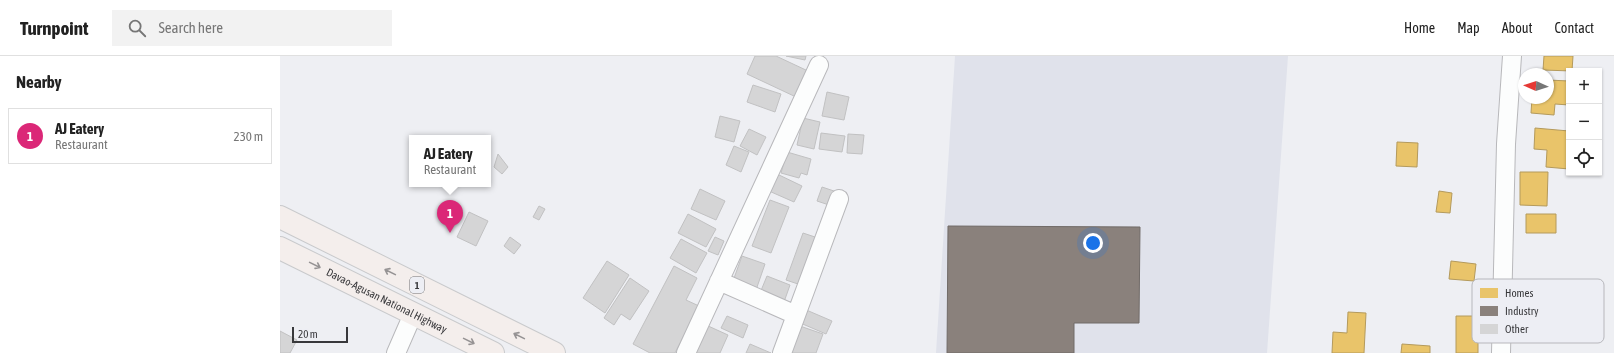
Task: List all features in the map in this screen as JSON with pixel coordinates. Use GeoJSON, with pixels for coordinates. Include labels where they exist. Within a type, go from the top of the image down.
{"type":"FeatureCollection","features":[{"type":"Feature","properties":{"kind":"highway","name":"1"},"geometry":{"type":"LineString","coordinates":[[280,217],[554,353]]}},
{"type":"Feature","properties":{"kind":"highway","name":"Davao-Agusan National Highway"},"geometry":{"type":"LineString","coordinates":[[280,248],[493,353]]}},
{"type":"Feature","properties":{"kind":"highway"},"geometry":{"type":"LineString","coordinates":[[342,278],[354,254]]}},
{"type":"Feature","properties":{"kind":"street"},"geometry":{"type":"LineString","coordinates":[[1503,279],[1506,144],[1512,56]]}},
{"type":"Feature","properties":{"kind":"street"},"geometry":{"type":"LineString","coordinates":[[686,353],[819,65]]}},
{"type":"Feature","properties":{"kind":"street"},"geometry":{"type":"LineString","coordinates":[[782,353],[839,199]]}},
{"type":"Feature","properties":{"kind":"street"},"geometry":{"type":"LineString","coordinates":[[719,281],[796,315]]}},
{"type":"Feature","properties":{"kind":"street"},"geometry":{"type":"LineString","coordinates":[[396,353],[413,314]]}},
{"type":"Feature","properties":{"kind":"street"},"geometry":{"type":"LineString","coordinates":[[1501,343],[1501,353]]}},
{"type":"Feature","properties":{"kind":"shaded area"},"geometry":{"type":"Polygon","coordinates":[[[955,56],[1288,56],[1267,353],[936,353],[955,56]]]}},
{"type":"Feature","properties":{"kind":"building: Homes"},"geometry":{"type":"Polygon","coordinates":[[[1544,56],[1573,56],[1572,68],[1566,68],[1566,71],[1554,70],[1554,68],[1543,68],[1544,56]]]}},
{"type":"Feature","properties":{"kind":"building: Homes"},"geometry":{"type":"Polygon","coordinates":[[[1554,80],[1566,81],[1566,105],[1555,104],[1554,115],[1531,113],[1532,104],[1554,104],[1554,80]]]}},
{"type":"Feature","properties":{"kind":"building: Homes"},"geometry":{"type":"Polygon","coordinates":[[[1535,128],[1566,131],[1566,169],[1546,167],[1547,150],[1534,149],[1535,128]]]}},
{"type":"Feature","properties":{"kind":"building: Homes"},"geometry":{"type":"Polygon","coordinates":[[[1397,142],[1418,143],[1417,167],[1396,166],[1397,142]]]}},
{"type":"Feature","properties":{"kind":"building: Homes"},"geometry":{"type":"Polygon","coordinates":[[[1520,172],[1548,172],[1547,206],[1520,205],[1520,172]]]}},
{"type":"Feature","properties":{"kind":"building: Homes"},"geometry":{"type":"Polygon","coordinates":[[[1439,191],[1452,193],[1450,213],[1436,212],[1439,191]]]}},
{"type":"Feature","properties":{"kind":"building: Homes"},"geometry":{"type":"Polygon","coordinates":[[[1526,214],[1556,214],[1556,233],[1526,233],[1526,214]]]}},
{"type":"Feature","properties":{"kind":"building: Homes"},"geometry":{"type":"Polygon","coordinates":[[[1451,261],[1476,264],[1474,279],[1472,279],[1472,281],[1449,279],[1451,261]]]}},
{"type":"Feature","properties":{"kind":"building: Homes"},"geometry":{"type":"Polygon","coordinates":[[[1348,312],[1366,313],[1364,353],[1332,353],[1333,332],[1347,333],[1348,312]]]}},
{"type":"Feature","properties":{"kind":"building: Homes"},"geometry":{"type":"Polygon","coordinates":[[[1456,316],[1472,316],[1472,343],[1478,343],[1478,353],[1456,353],[1456,316]]]}},
{"type":"Feature","properties":{"kind":"building: Homes"},"geometry":{"type":"Polygon","coordinates":[[[1402,344],[1430,346],[1430,353],[1401,353],[1402,344]]]}},
{"type":"Feature","properties":{"kind":"building: Industry"},"geometry":{"type":"Polygon","coordinates":[[[948,226],[1140,227],[1139,323],[1074,323],[1074,353],[947,353],[948,226]]]}},
{"type":"Feature","properties":{"kind":"building: Other"},"geometry":{"type":"Polygon","coordinates":[[[755,56],[776,56],[808,71],[796,97],[747,74],[755,56]]]}},
{"type":"Feature","properties":{"kind":"building: Other"},"geometry":{"type":"Polygon","coordinates":[[[786,56],[806,56],[805,60],[786,56]]]}},
{"type":"Feature","properties":{"kind":"building: Other"},"geometry":{"type":"Polygon","coordinates":[[[753,85],[781,94],[775,112],[747,102],[753,85]]]}},
{"type":"Feature","properties":{"kind":"building: Other"},"geometry":{"type":"Polygon","coordinates":[[[827,92],[849,97],[844,120],[822,116],[827,92]]]}},
{"type":"Feature","properties":{"kind":"building: Other"},"geometry":{"type":"Polygon","coordinates":[[[720,116],[740,121],[734,142],[715,137],[720,116]]]}},
{"type":"Feature","properties":{"kind":"building: Other"},"geometry":{"type":"Polygon","coordinates":[[[803,118],[820,122],[814,149],[797,145],[803,118]]]}},
{"type":"Feature","properties":{"kind":"building: Other"},"geometry":{"type":"Polygon","coordinates":[[[749,129],[766,137],[757,155],[740,146],[749,129]]]}},
{"type":"Feature","properties":{"kind":"building: Other"},"geometry":{"type":"Polygon","coordinates":[[[821,133],[845,136],[842,152],[819,149],[821,133]]]}},
{"type":"Feature","properties":{"kind":"building: Other"},"geometry":{"type":"Polygon","coordinates":[[[848,134],[864,135],[862,154],[847,153],[848,134]]]}},
{"type":"Feature","properties":{"kind":"building: Other"},"geometry":{"type":"Polygon","coordinates":[[[734,146],[749,152],[741,172],[726,165],[734,146]]]}},
{"type":"Feature","properties":{"kind":"building: Other"},"geometry":{"type":"Polygon","coordinates":[[[787,152],[811,159],[807,175],[801,173],[799,178],[781,173],[787,152]]]}},
{"type":"Feature","properties":{"kind":"building: Other"},"geometry":{"type":"Polygon","coordinates":[[[498,154],[508,167],[502,174],[494,167],[498,154]]]}},
{"type":"Feature","properties":{"kind":"building: Other"},"geometry":{"type":"Polygon","coordinates":[[[777,174],[802,186],[794,202],[769,191],[777,174]]]}},
{"type":"Feature","properties":{"kind":"building: Other"},"geometry":{"type":"Polygon","coordinates":[[[822,187],[837,192],[832,206],[817,201],[822,187]]]}},
{"type":"Feature","properties":{"kind":"building: Other"},"geometry":{"type":"Polygon","coordinates":[[[700,189],[725,201],[716,220],[691,209],[700,189]]]}},
{"type":"Feature","properties":{"kind":"building: Other"},"geometry":{"type":"Polygon","coordinates":[[[770,200],[789,207],[771,253],[752,246],[770,200]]]}},
{"type":"Feature","properties":{"kind":"building: Other"},"geometry":{"type":"Polygon","coordinates":[[[539,206],[545,209],[539,220],[533,217],[539,206]]]}},
{"type":"Feature","properties":{"kind":"building: Other"},"geometry":{"type":"Polygon","coordinates":[[[469,212],[488,221],[476,246],[457,237],[469,212]]]}},
{"type":"Feature","properties":{"kind":"building: Other"},"geometry":{"type":"Polygon","coordinates":[[[688,214],[716,229],[706,247],[678,233],[688,214]]]}},
{"type":"Feature","properties":{"kind":"building: Other"},"geometry":{"type":"Polygon","coordinates":[[[803,233],[818,238],[801,285],[786,280],[803,233]]]}},
{"type":"Feature","properties":{"kind":"building: Other"},"geometry":{"type":"Polygon","coordinates":[[[510,237],[521,245],[514,254],[504,246],[510,237]]]}},
{"type":"Feature","properties":{"kind":"building: Other"},"geometry":{"type":"Polygon","coordinates":[[[715,237],[724,241],[718,255],[708,251],[715,237]]]}},
{"type":"Feature","properties":{"kind":"building: Other"},"geometry":{"type":"Polygon","coordinates":[[[681,239],[707,253],[696,273],[670,258],[681,239]]]}},
{"type":"Feature","properties":{"kind":"building: Other"},"geometry":{"type":"Polygon","coordinates":[[[742,256],[765,264],[756,290],[733,281],[742,256]]]}},
{"type":"Feature","properties":{"kind":"building: Other"},"geometry":{"type":"Polygon","coordinates":[[[607,261],[629,275],[605,313],[583,298],[607,261]]]}},
{"type":"Feature","properties":{"kind":"building: Other"},"geometry":{"type":"Polygon","coordinates":[[[674,266],[697,278],[686,300],[699,306],[675,353],[650,353],[633,344],[674,266]]]}},
{"type":"Feature","properties":{"kind":"building: Other"},"geometry":{"type":"Polygon","coordinates":[[[767,276],[790,285],[784,302],[760,293],[767,276]]]}},
{"type":"Feature","properties":{"kind":"building: Other"},"geometry":{"type":"Polygon","coordinates":[[[630,278],[649,291],[630,320],[621,314],[614,325],[604,318],[630,278]]]}},
{"type":"Feature","properties":{"kind":"building: Other"},"geometry":{"type":"Polygon","coordinates":[[[804,309],[832,321],[826,334],[798,322],[804,309]]]}},
{"type":"Feature","properties":{"kind":"building: Other"},"geometry":{"type":"Polygon","coordinates":[[[727,316],[748,325],[743,338],[721,328],[727,316]]]}},
{"type":"Feature","properties":{"kind":"building: Other"},"geometry":{"type":"Polygon","coordinates":[[[706,325],[728,335],[720,353],[695,353],[706,325]]]}},
{"type":"Feature","properties":{"kind":"building: Other"},"geometry":{"type":"Polygon","coordinates":[[[797,325],[823,334],[816,353],[787,353],[797,325]]]}},
{"type":"Feature","properties":{"kind":"building: Other"},"geometry":{"type":"Polygon","coordinates":[[[280,331],[297,340],[290,353],[280,353],[280,331]]]}},
{"type":"Feature","properties":{"kind":"building: Other"},"geometry":{"type":"Polygon","coordinates":[[[750,344],[771,353],[746,353],[750,344]]]}},
{"type":"Feature","properties":{"kind":"place","name":"AJ Eatery"},"geometry":{"type":"Point","coordinates":[450,233]}}]}
